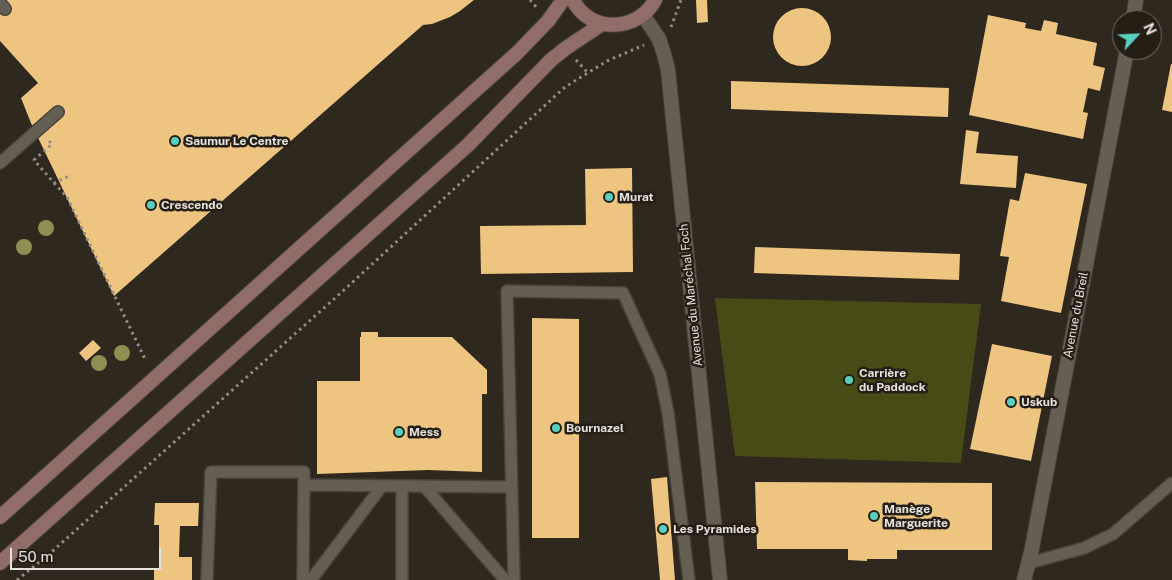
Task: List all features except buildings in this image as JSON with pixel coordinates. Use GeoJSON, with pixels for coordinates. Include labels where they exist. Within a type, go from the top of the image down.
{"type":"FeatureCollection","features":[{"type":"Feature","properties":{"kind":"main road"},"geometry":{"type":"LineString","coordinates":[[0,517],[517,53],[548,21],[563,0]]}},
{"type":"Feature","properties":{"kind":"main road"},"geometry":{"type":"LineString","coordinates":[[573,0],[576,6],[588,17],[602,24],[613,25],[634,21],[643,15],[655,0]]}},
{"type":"Feature","properties":{"kind":"main road"},"geometry":{"type":"LineString","coordinates":[[0,563],[468,145],[551,60],[602,24]]}},
{"type":"Feature","properties":{"kind":"street","name":"Avenue du Maréchal Foch"},"geometry":{"type":"LineString","coordinates":[[643,15],[659,39],[668,70],[720,580]]}},
{"type":"Feature","properties":{"kind":"street","name":"Avenue du Breil"},"geometry":{"type":"LineString","coordinates":[[1024,580],[1037,524],[1125,60]]}},
{"type":"Feature","properties":{"kind":"lane"},"geometry":{"type":"LineString","coordinates":[[0,163],[58,112]]}},
{"type":"Feature","properties":{"kind":"lane"},"geometry":{"type":"LineString","coordinates":[[514,580],[507,292],[622,293],[660,374],[668,412],[689,580]]}},
{"type":"Feature","properties":{"kind":"lane"},"geometry":{"type":"LineString","coordinates":[[207,580],[212,472],[304,472],[303,580]]}},
{"type":"Feature","properties":{"kind":"lane"},"geometry":{"type":"LineString","coordinates":[[1028,563],[1084,548],[1113,534],[1172,484]]}},
{"type":"Feature","properties":{"kind":"lane"},"geometry":{"type":"LineString","coordinates":[[304,485],[512,486]]}},
{"type":"Feature","properties":{"kind":"lane"},"geometry":{"type":"LineString","coordinates":[[311,580],[382,486]]}},
{"type":"Feature","properties":{"kind":"lane"},"geometry":{"type":"LineString","coordinates":[[402,486],[402,580]]}},
{"type":"Feature","properties":{"kind":"lane"},"geometry":{"type":"LineString","coordinates":[[424,486],[505,580]]}},
{"type":"Feature","properties":{"kind":"path"},"geometry":{"type":"LineString","coordinates":[[17,580],[47,556],[322,310],[565,87],[606,61],[659,39],[670,30],[681,0]]}},
{"type":"Feature","properties":{"kind":"path"},"geometry":{"type":"LineString","coordinates":[[49,146],[34,160],[67,197],[145,359]]}},
{"type":"Feature","properties":{"kind":"path"},"geometry":{"type":"LineString","coordinates":[[54,183],[71,175]]}},
{"type":"Feature","properties":{"kind":"green space","name":"Carrière du Paddock"},"geometry":{"type":"Polygon","coordinates":[[[715,298],[981,304],[961,463],[735,456],[715,298]]]}},
{"type":"Feature","properties":{"kind":"place","name":"Saumur Le Centre"},"geometry":{"type":"Point","coordinates":[175,141]}},
{"type":"Feature","properties":{"kind":"place","name":"Murat"},"geometry":{"type":"Point","coordinates":[609,197]}},
{"type":"Feature","properties":{"kind":"place","name":"Crescendo"},"geometry":{"type":"Point","coordinates":[151,205]}},
{"type":"Feature","properties":{"kind":"place","name":"Carrière du Paddock"},"geometry":{"type":"Point","coordinates":[849,380]}},
{"type":"Feature","properties":{"kind":"place","name":"Uskub"},"geometry":{"type":"Point","coordinates":[1011,402]}},
{"type":"Feature","properties":{"kind":"place","name":"Bournazel"},"geometry":{"type":"Point","coordinates":[556,428]}},
{"type":"Feature","properties":{"kind":"place","name":"Mess"},"geometry":{"type":"Point","coordinates":[399,432]}},
{"type":"Feature","properties":{"kind":"place","name":"Manège Marguerite"},"geometry":{"type":"Point","coordinates":[874,516]}},
{"type":"Feature","properties":{"kind":"place","name":"Les Pyramides"},"geometry":{"type":"Point","coordinates":[663,529]}}]}
